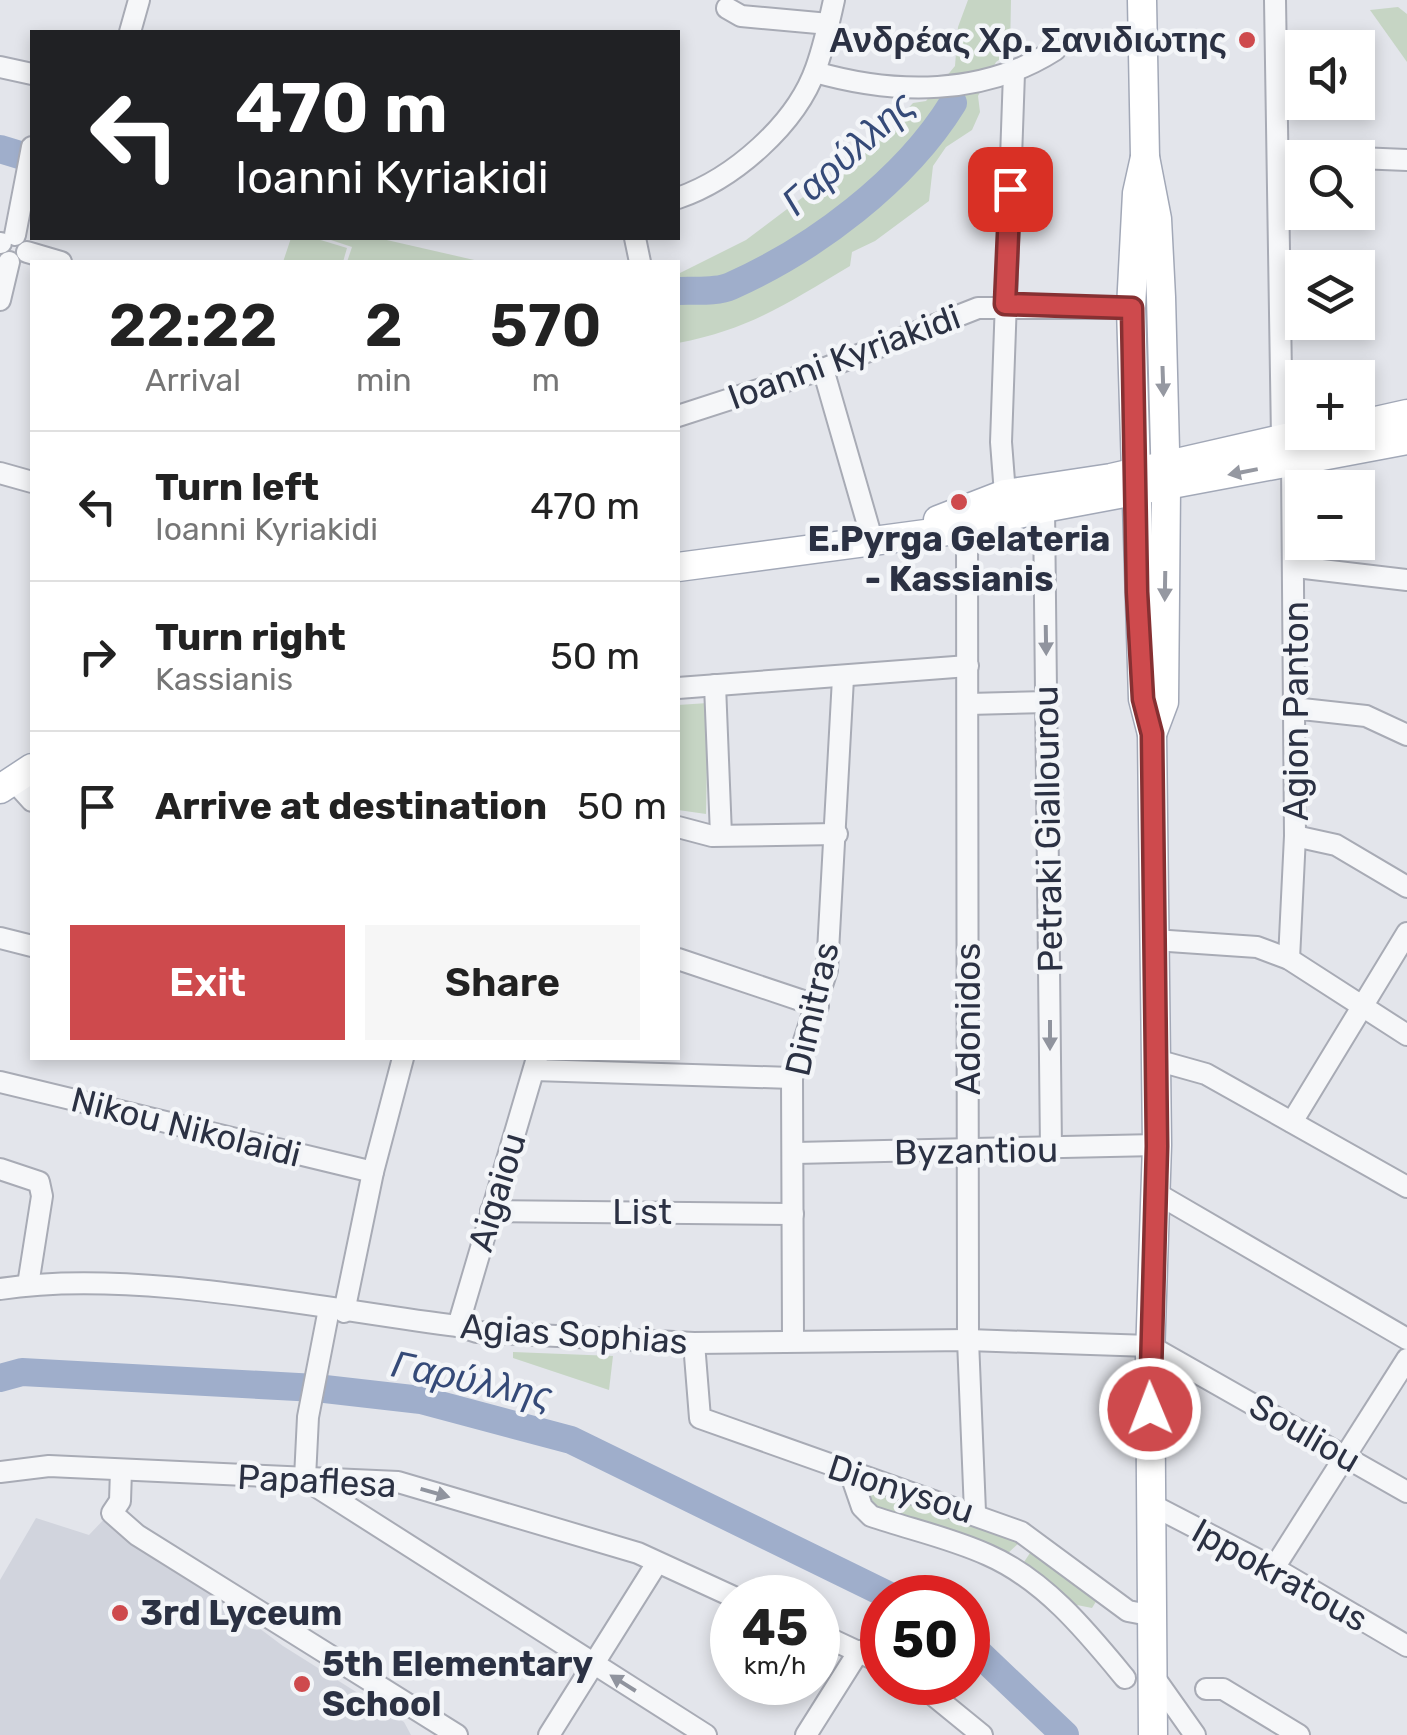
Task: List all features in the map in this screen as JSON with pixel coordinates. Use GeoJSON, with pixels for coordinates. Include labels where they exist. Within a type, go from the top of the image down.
{"type":"FeatureCollection","features":[{"type":"Feature","properties":{"kind":"main road"},"geometry":{"type":"LineString","coordinates":[[1142,0],[1145,158],[1157,219],[1165,477],[1164,702],[1152,734]]}},
{"type":"Feature","properties":{"kind":"main road"},"geometry":{"type":"LineString","coordinates":[[1145,158],[1136,192],[1132,308],[1143,699],[1152,734],[1157,1146],[1150,1346],[1152,1735]]}},
{"type":"Feature","properties":{"kind":"main road"},"geometry":{"type":"LineString","coordinates":[[1375,421],[1407,414]]}},
{"type":"Feature","properties":{"kind":"main road"},"geometry":{"type":"LineString","coordinates":[[1375,443],[1407,440]]}},
{"type":"Feature","properties":{"kind":"main road"},"geometry":{"type":"LineString","coordinates":[[926,531],[951,512],[1005,494],[1135,482],[1287,450]]}},
{"type":"Feature","properties":{"kind":"main road"},"geometry":{"type":"LineString","coordinates":[[680,567],[968,526],[1135,482]]}},
{"type":"Feature","properties":{"kind":"street"},"geometry":{"type":"LineString","coordinates":[[131,30],[139,0]]}},
{"type":"Feature","properties":{"kind":"street"},"geometry":{"type":"LineString","coordinates":[[680,197],[694,193],[765,143],[816,72],[834,0]]}},
{"type":"Feature","properties":{"kind":"street","name":"Agion Panton"},"geometry":{"type":"LineString","coordinates":[[1275,0],[1285,365]]}},
{"type":"Feature","properties":{"kind":"street"},"geometry":{"type":"LineString","coordinates":[[726,8],[741,16],[828,24]]}},
{"type":"Feature","properties":{"kind":"street"},"geometry":{"type":"LineString","coordinates":[[816,72],[853,83],[910,89],[952,86],[1014,73],[1054,50]]}},
{"type":"Feature","properties":{"kind":"street"},"geometry":{"type":"LineString","coordinates":[[0,66],[30,74]]}},
{"type":"Feature","properties":{"kind":"street"},"geometry":{"type":"LineString","coordinates":[[1005,494],[1001,442],[1014,73]]}},
{"type":"Feature","properties":{"kind":"street"},"geometry":{"type":"LineString","coordinates":[[1280,154],[1285,154]]}},
{"type":"Feature","properties":{"kind":"street"},"geometry":{"type":"LineString","coordinates":[[0,300],[8,247],[30,157]]}},
{"type":"Feature","properties":{"kind":"street"},"geometry":{"type":"LineString","coordinates":[[1375,159],[1407,160]]}},
{"type":"Feature","properties":{"kind":"street"},"geometry":{"type":"LineString","coordinates":[[8,247],[54,260]]}},
{"type":"Feature","properties":{"kind":"street","name":"Ioanni Kyriakidi"},"geometry":{"type":"LineString","coordinates":[[680,415],[823,369],[978,308],[1005,304],[1132,308]]}},
{"type":"Feature","properties":{"kind":"street"},"geometry":{"type":"LineString","coordinates":[[823,369],[872,539]]}},
{"type":"Feature","properties":{"kind":"street","name":"Agion Panton"},"geometry":{"type":"LineString","coordinates":[[1287,450],[1296,567],[1296,836],[1289,959]]}},
{"type":"Feature","properties":{"kind":"street"},"geometry":{"type":"LineString","coordinates":[[0,473],[30,481]]}},
{"type":"Feature","properties":{"kind":"street","name":"Petraki Giallourou"},"geometry":{"type":"LineString","coordinates":[[1044,508],[1051,1150]]}},
{"type":"Feature","properties":{"kind":"street","name":"Adonidos"},"geometry":{"type":"LineString","coordinates":[[968,526],[968,1340],[975,1512]]}},
{"type":"Feature","properties":{"kind":"street"},"geometry":{"type":"LineString","coordinates":[[1296,567],[1407,580]]}},
{"type":"Feature","properties":{"kind":"street"},"geometry":{"type":"LineString","coordinates":[[680,688],[968,666]]}},
{"type":"Feature","properties":{"kind":"street","name":"Dimitras"},"geometry":{"type":"LineString","coordinates":[[792,1340],[792,1078],[827,970],[843,678]]}},
{"type":"Feature","properties":{"kind":"street"},"geometry":{"type":"LineString","coordinates":[[715,685],[721,835]]}},
{"type":"Feature","properties":{"kind":"street"},"geometry":{"type":"LineString","coordinates":[[968,704],[1048,702]]}},
{"type":"Feature","properties":{"kind":"street"},"geometry":{"type":"LineString","coordinates":[[1293,708],[1366,716],[1407,734]]}},
{"type":"Feature","properties":{"kind":"street"},"geometry":{"type":"LineString","coordinates":[[680,827],[721,835],[837,834]]}},
{"type":"Feature","properties":{"kind":"street"},"geometry":{"type":"LineString","coordinates":[[1296,836],[1336,845],[1407,887]]}},
{"type":"Feature","properties":{"kind":"street"},"geometry":{"type":"LineString","coordinates":[[1292,1122],[1407,933]]}},
{"type":"Feature","properties":{"kind":"street"},"geometry":{"type":"LineString","coordinates":[[0,938],[30,946]]}},
{"type":"Feature","properties":{"kind":"street"},"geometry":{"type":"LineString","coordinates":[[1154,940],[1257,947],[1289,959],[1407,1035]]}},
{"type":"Feature","properties":{"kind":"street"},"geometry":{"type":"LineString","coordinates":[[680,960],[818,1006]]}},
{"type":"Feature","properties":{"kind":"street"},"geometry":{"type":"LineString","coordinates":[[402,1060],[336,1311],[320,1351],[308,1417],[304,1478],[706,1735]]}},
{"type":"Feature","properties":{"kind":"street"},"geometry":{"type":"LineString","coordinates":[[1156,1060],[1206,1074],[1407,1187]]}},
{"type":"Feature","properties":{"kind":"street"},"geometry":{"type":"LineString","coordinates":[[536,1064],[792,1078]]}},
{"type":"Feature","properties":{"kind":"street","name":"Aigaiou"},"geometry":{"type":"LineString","coordinates":[[458,1326],[536,1064]]}},
{"type":"Feature","properties":{"kind":"street","name":"Nikou Nikolaidi"},"geometry":{"type":"LineString","coordinates":[[0,1082],[373,1172]]}},
{"type":"Feature","properties":{"kind":"street","name":"Byzantiou"},"geometry":{"type":"LineString","coordinates":[[795,1153],[1157,1146]]}},
{"type":"Feature","properties":{"kind":"street"},"geometry":{"type":"LineString","coordinates":[[0,1169],[39,1182],[42,1196],[28,1285]]}},
{"type":"Feature","properties":{"kind":"street"},"geometry":{"type":"LineString","coordinates":[[1156,1193],[1407,1339]]}},
{"type":"Feature","properties":{"kind":"street","name":"List"},"geometry":{"type":"LineString","coordinates":[[491,1211],[792,1214]]}},
{"type":"Feature","properties":{"kind":"street","name":"Agias Sophias"},"geometry":{"type":"LineString","coordinates":[[0,1290],[28,1285],[137,1287],[458,1326],[478,1332],[694,1344],[968,1340],[1150,1346]]}},
{"type":"Feature","properties":{"kind":"street","name":"Dionysou"},"geometry":{"type":"LineString","coordinates":[[694,1344],[700,1418],[851,1474],[975,1512],[1030,1538],[1128,1611],[1154,1616]]}},
{"type":"Feature","properties":{"kind":"street","name":"Souliou"},"geometry":{"type":"LineString","coordinates":[[1150,1346],[1407,1492]]}},
{"type":"Feature","properties":{"kind":"street"},"geometry":{"type":"LineString","coordinates":[[1274,1568],[1407,1359]]}},
{"type":"Feature","properties":{"kind":"street","name":"Papaflesa"},"geometry":{"type":"LineString","coordinates":[[0,1472],[50,1466],[398,1482],[638,1553],[710,1586]]}},
{"type":"Feature","properties":{"kind":"street"},"geometry":{"type":"LineString","coordinates":[[121,1470],[120,1502],[112,1513],[137,1535],[458,1735]]}},
{"type":"Feature","properties":{"kind":"street"},"geometry":{"type":"LineString","coordinates":[[851,1474],[862,1507],[871,1516],[987,1554],[1011,1566],[1076,1619],[1124,1678]]}},
{"type":"Feature","properties":{"kind":"street","name":"Ippokratous"},"geometry":{"type":"LineString","coordinates":[[1152,1506],[1274,1568],[1407,1646]]}},
{"type":"Feature","properties":{"kind":"street"},"geometry":{"type":"LineString","coordinates":[[1011,1566],[1030,1538]]}},
{"type":"Feature","properties":{"kind":"street"},"geometry":{"type":"LineString","coordinates":[[549,1735],[657,1563]]}},
{"type":"Feature","properties":{"kind":"street"},"geometry":{"type":"LineString","coordinates":[[1076,1619],[1117,1604]]}},
{"type":"Feature","properties":{"kind":"street"},"geometry":{"type":"LineString","coordinates":[[806,1735],[858,1651],[840,1643]]}},
{"type":"Feature","properties":{"kind":"street"},"geometry":{"type":"LineString","coordinates":[[1154,1677],[1193,1735]]}},
{"type":"Feature","properties":{"kind":"street"},"geometry":{"type":"LineString","coordinates":[[1206,1689],[1223,1689],[1299,1735]]}},
{"type":"Feature","properties":{"kind":"street"},"geometry":{"type":"LineString","coordinates":[[945,1705],[982,1735]]}},
{"type":"Feature","properties":{"kind":"street"},"geometry":{"type":"LineString","coordinates":[[1162,1735],[1174,1731],[1193,1735]]}},
{"type":"Feature","properties":{"kind":"shaded area","name":"3rd Lyceum"},"geometry":{"type":"Polygon","coordinates":[[[108,1515],[283,1646],[404,1722],[411,1735],[0,1735],[0,1580],[36,1518],[89,1535],[108,1515]]]}},
{"type":"Feature","properties":{"kind":"green space"},"geometry":{"type":"Polygon","coordinates":[[[968,0],[1011,0],[1010,52],[996,62],[978,96],[980,112],[972,130],[946,147],[933,166],[929,201],[875,241],[852,252],[850,266],[787,303],[727,330],[680,343],[680,273],[746,240],[880,139],[913,103],[926,101],[955,66],[958,27],[968,0]]]}},
{"type":"Feature","properties":{"kind":"green space"},"geometry":{"type":"Polygon","coordinates":[[[1398,7],[1407,14],[1407,62],[1370,10],[1398,7]]]}},
{"type":"Feature","properties":{"kind":"green space"},"geometry":{"type":"Polygon","coordinates":[[[290,240],[321,240],[347,248],[344,260],[284,260],[290,240]]]}},
{"type":"Feature","properties":{"kind":"green space"},"geometry":{"type":"Polygon","coordinates":[[[331,240],[387,240],[474,260],[348,260],[352,247],[331,240]]]}},
{"type":"Feature","properties":{"kind":"green space"},"geometry":{"type":"Polygon","coordinates":[[[708,703],[706,814],[680,810],[680,705],[708,703]]]}},
{"type":"Feature","properties":{"kind":"green space"},"geometry":{"type":"Polygon","coordinates":[[[513,1352],[613,1356],[609,1390],[513,1358],[513,1352]]]}},
{"type":"Feature","properties":{"kind":"green space"},"geometry":{"type":"Polygon","coordinates":[[[866,1487],[1020,1542],[1006,1555],[878,1513],[866,1487]]]}},
{"type":"Feature","properties":{"kind":"green space"},"geometry":{"type":"Polygon","coordinates":[[[1032,1550],[1100,1595],[1092,1608],[1067,1603],[1022,1565],[1032,1550]]]}},
{"type":"Feature","properties":{"kind":"waterway","name":"Γαρύλλης"},"geometry":{"type":"LineString","coordinates":[[680,291],[731,286],[825,232],[910,159],[953,103]]}},
{"type":"Feature","properties":{"kind":"waterway","name":"Γαρύλλης"},"geometry":{"type":"LineString","coordinates":[[0,149],[23,156]]}},
{"type":"Feature","properties":{"kind":"waterway","name":"Γαρύλλης"},"geometry":{"type":"LineString","coordinates":[[0,1378],[22,1372],[316,1388],[421,1400],[571,1440],[860,1581]]}},
{"type":"Feature","properties":{"kind":"waterway","name":"Γαρύλλης"},"geometry":{"type":"LineString","coordinates":[[990,1664],[1065,1735]]}},
{"type":"Feature","properties":{"kind":"place","name":"Ανδρέας Χρ. Σανιδιωτης"},"geometry":{"type":"Point","coordinates":[1247,40]}},
{"type":"Feature","properties":{"kind":"place","name":"E.Pyrga Gelateria - Kassianis"},"geometry":{"type":"Point","coordinates":[959,502]}},
{"type":"Feature","properties":{"kind":"place","name":"3rd Lyceum"},"geometry":{"type":"Point","coordinates":[120,1613]}},
{"type":"Feature","properties":{"kind":"place","name":"5th Elementary School"},"geometry":{"type":"Point","coordinates":[302,1684]}},
{"type":"Feature","properties":{"kind":"route"},"geometry":{"type":"LineString","coordinates":[[1010,189],[1005,304],[1132,308],[1137,592],[1143,699],[1152,734],[1157,1146],[1150,1409]]}}]}
